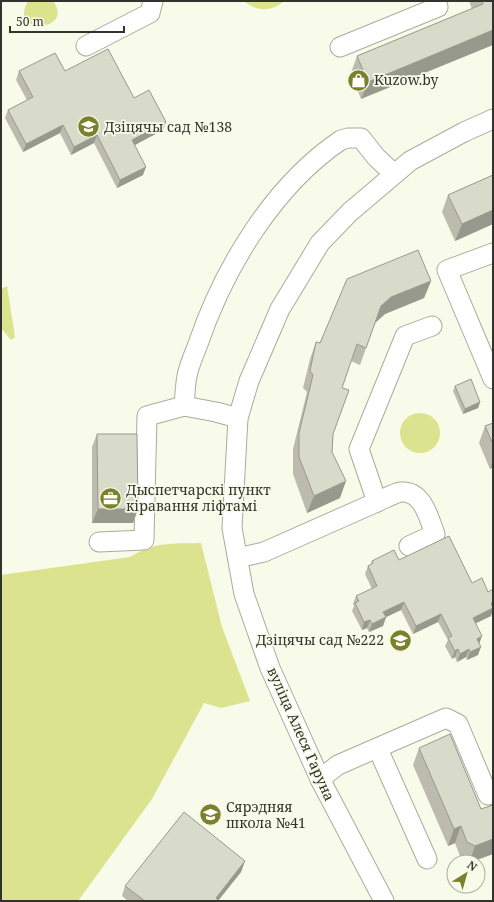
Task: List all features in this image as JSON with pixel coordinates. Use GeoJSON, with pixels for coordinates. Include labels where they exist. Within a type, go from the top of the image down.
{"type":"FeatureCollection","features":[{"type":"Feature","properties":{"kind":"street"},"geometry":{"type":"LineString","coordinates":[[86,46],[150,13],[153,1]]}},
{"type":"Feature","properties":{"kind":"street"},"geometry":{"type":"LineString","coordinates":[[340,47],[438,7],[436,1]]}},
{"type":"Feature","properties":{"kind":"street","name":"вуліца Алеся Гаруна"},"geometry":{"type":"LineString","coordinates":[[384,901],[320,780],[270,668],[244,594],[232,528],[238,418],[249,381],[280,309],[303,268],[320,243],[350,212],[410,161],[464,132],[493,119]]}},
{"type":"Feature","properties":{"kind":"street"},"geometry":{"type":"LineString","coordinates":[[184,406],[187,376],[220,288],[244,245],[291,185],[335,144],[348,138],[361,138],[376,157],[394,174]]}},
{"type":"Feature","properties":{"kind":"street"},"geometry":{"type":"LineString","coordinates":[[493,253],[447,270],[493,379]]}},
{"type":"Feature","properties":{"kind":"street"},"geometry":{"type":"LineString","coordinates":[[377,502],[359,449],[405,336],[432,326]]}},
{"type":"Feature","properties":{"kind":"street"},"geometry":{"type":"LineString","coordinates":[[99,542],[144,540],[147,416],[184,406],[238,418]]}},
{"type":"Feature","properties":{"kind":"street"},"geometry":{"type":"LineString","coordinates":[[238,558],[264,552],[401,492],[412,494],[421,501],[435,534],[409,546]]}},
{"type":"Feature","properties":{"kind":"street"},"geometry":{"type":"LineString","coordinates":[[320,780],[338,765],[446,718],[458,724],[488,795],[493,792]]}},
{"type":"Feature","properties":{"kind":"street"},"geometry":{"type":"LineString","coordinates":[[378,748],[427,859]]}},
{"type":"Feature","properties":{"kind":"green space"},"geometry":{"type":"Polygon","coordinates":[[[28,1],[53,1],[58,11],[56,19],[50,24],[41,26],[33,25],[26,20],[24,13],[28,1]]]}},
{"type":"Feature","properties":{"kind":"green space"},"geometry":{"type":"Polygon","coordinates":[[[244,1],[284,1],[269,9],[259,9],[244,1]]]}},
{"type":"Feature","properties":{"kind":"green space"},"geometry":{"type":"Polygon","coordinates":[[[7,286],[15,337],[11,340],[1,328],[1,289],[7,286]]]}},
{"type":"Feature","properties":{"kind":"green space"},"geometry":{"type":"Polygon","coordinates":[[[420,413],[434,419],[440,433],[434,447],[420,453],[406,447],[400,433],[406,419],[420,413]]]}},
{"type":"Feature","properties":{"kind":"green space"},"geometry":{"type":"Polygon","coordinates":[[[201,543],[222,627],[250,701],[221,708],[204,703],[152,799],[78,901],[1,901],[1,575],[130,557],[148,548],[164,544],[201,543]]]}},
{"type":"Feature","properties":{"kind":"building"},"geometry":{"type":"Polygon","coordinates":[[[482,1],[493,1],[493,30],[368,82],[357,56],[483,4],[482,1]]]}},
{"type":"Feature","properties":{"kind":"building"},"geometry":{"type":"Polygon","coordinates":[[[108,49],[134,98],[149,90],[166,122],[132,140],[146,167],[120,180],[97,135],[74,147],[63,125],[26,144],[8,110],[33,97],[19,71],[55,53],[65,71],[108,49]]]}},
{"type":"Feature","properties":{"kind":"building"},"geometry":{"type":"Polygon","coordinates":[[[493,175],[493,210],[462,224],[448,195],[493,175]]]}},
{"type":"Feature","properties":{"kind":"building"},"geometry":{"type":"Polygon","coordinates":[[[418,250],[431,281],[391,297],[381,306],[366,348],[357,344],[342,388],[349,390],[333,434],[332,452],[346,481],[314,496],[299,457],[299,433],[313,375],[310,371],[316,342],[320,343],[347,279],[418,250]]]}},
{"type":"Feature","properties":{"kind":"building"},"geometry":{"type":"Polygon","coordinates":[[[471,379],[480,402],[465,409],[455,386],[471,379]]]}},
{"type":"Feature","properties":{"kind":"building"},"geometry":{"type":"Polygon","coordinates":[[[493,423],[493,444],[485,426],[493,423]]]}},
{"type":"Feature","properties":{"kind":"building"},"geometry":{"type":"Polygon","coordinates":[[[97,434],[137,434],[138,509],[98,509],[97,434]]]}},
{"type":"Feature","properties":{"kind":"building","name":"Дзіцячы сад №222"},"geometry":{"type":"Polygon","coordinates":[[[449,536],[472,583],[482,578],[488,592],[493,589],[493,602],[491,603],[493,608],[473,618],[482,636],[477,639],[481,647],[470,652],[469,649],[460,654],[458,649],[455,651],[448,638],[452,636],[441,614],[416,626],[404,602],[383,612],[386,617],[372,624],[370,620],[364,622],[355,603],[359,601],[356,596],[377,586],[368,566],[373,563],[372,561],[394,550],[399,560],[449,536]]]}},
{"type":"Feature","properties":{"kind":"building"},"geometry":{"type":"Polygon","coordinates":[[[450,734],[481,809],[493,805],[493,839],[475,846],[467,842],[461,826],[454,829],[419,748],[450,734]]]}},
{"type":"Feature","properties":{"kind":"building"},"geometry":{"type":"Polygon","coordinates":[[[184,812],[245,861],[216,898],[219,901],[145,901],[125,886],[184,812]]]}},
{"type":"Feature","properties":{"kind":"place","name":"Kuzow.by"},"geometry":{"type":"Point","coordinates":[359,80]}},
{"type":"Feature","properties":{"kind":"place","name":"Дзіцячы сад №138"},"geometry":{"type":"Point","coordinates":[89,127]}},
{"type":"Feature","properties":{"kind":"place","name":"Дыспетчарскі пункт кіравання ліфтамі"},"geometry":{"type":"Point","coordinates":[111,498]}},
{"type":"Feature","properties":{"kind":"place","name":"Дзіцячы сад №222"},"geometry":{"type":"Point","coordinates":[400,640]}},
{"type":"Feature","properties":{"kind":"place","name":"Сярэдняя школа №41"},"geometry":{"type":"Point","coordinates":[211,815]}}]}
